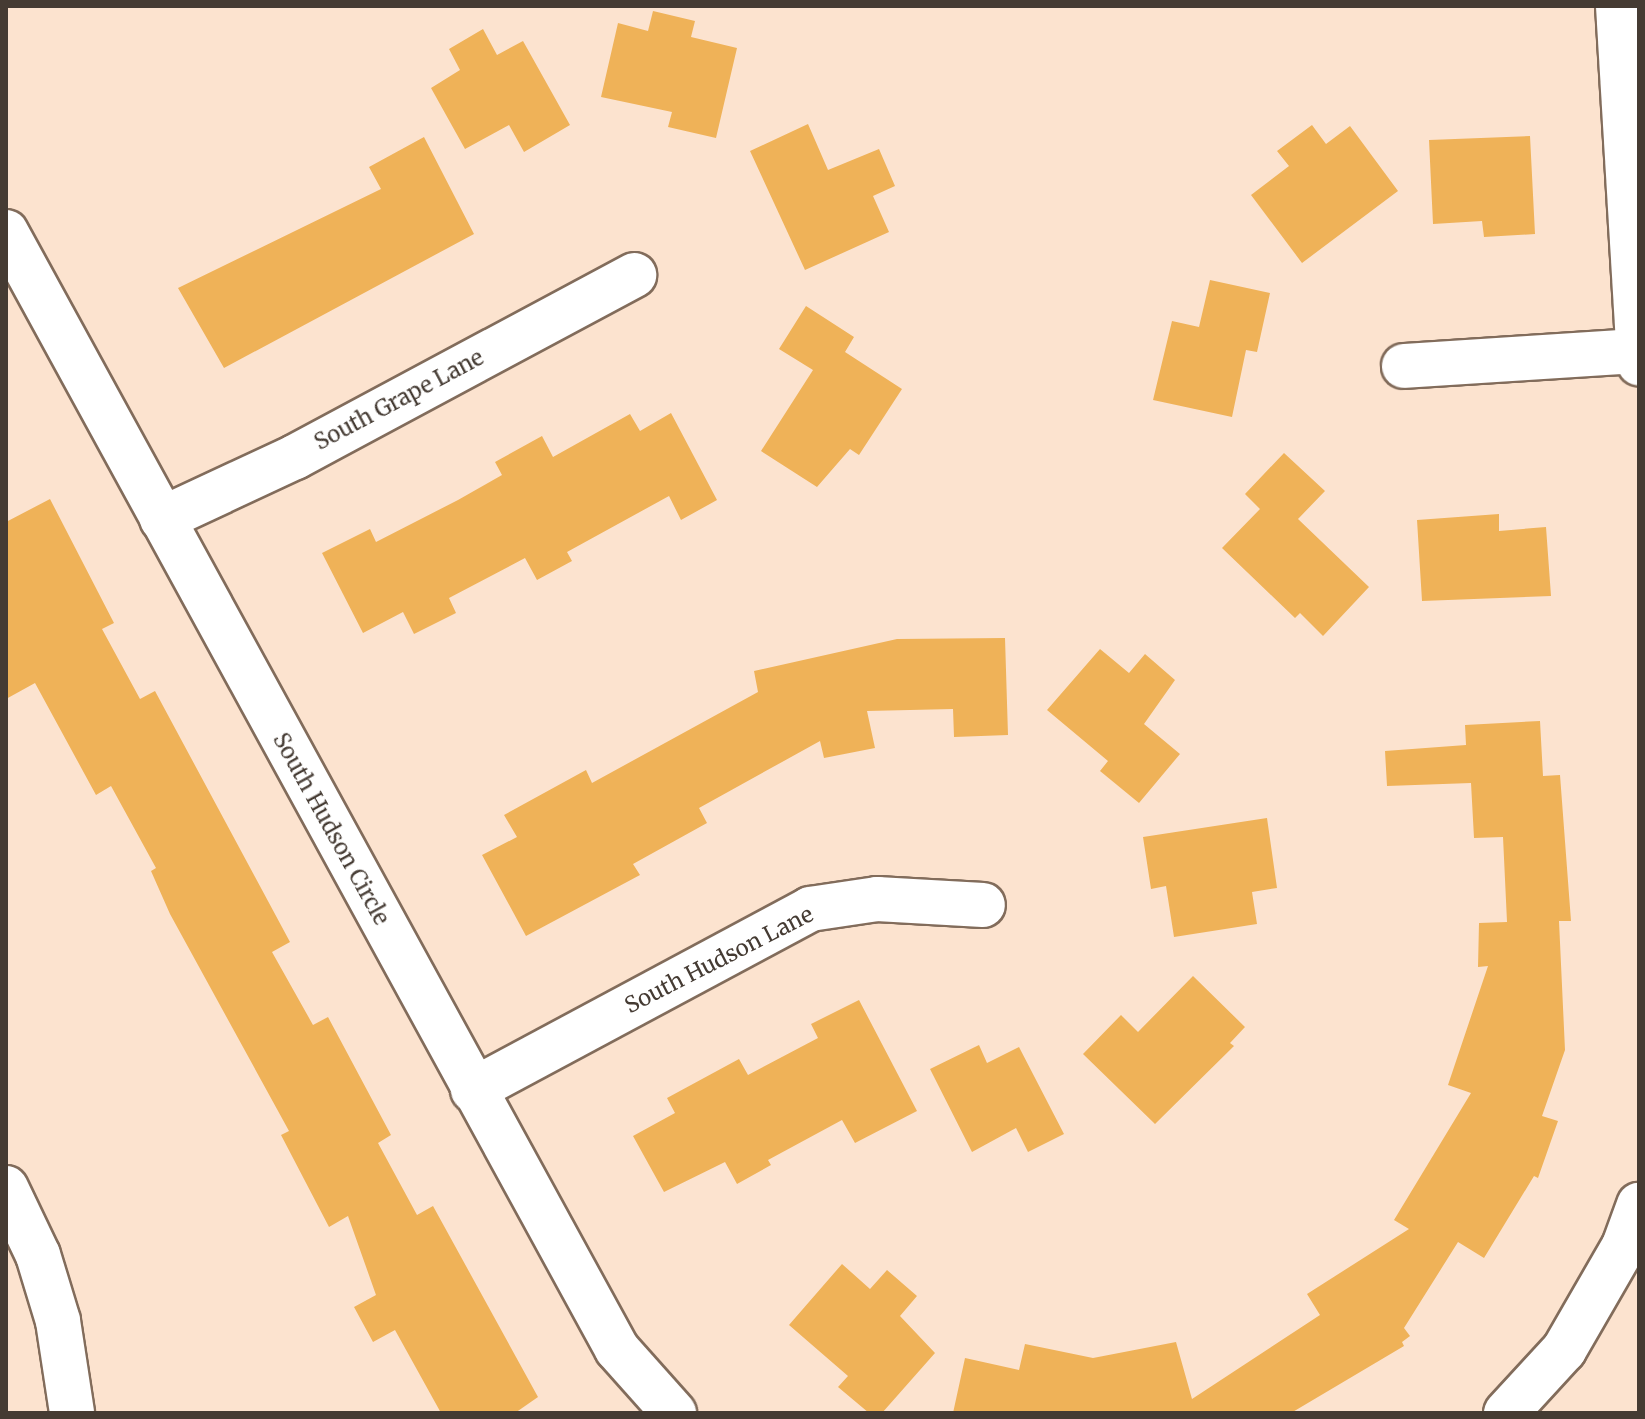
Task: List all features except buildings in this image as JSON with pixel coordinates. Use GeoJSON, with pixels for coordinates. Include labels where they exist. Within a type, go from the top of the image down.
{"type":"FeatureCollection","features":[{"type":"Feature","properties":{"kind":"street"},"geometry":{"type":"LineString","coordinates":[[1625,16],[1639,363]]}},
{"type":"Feature","properties":{"kind":"street","name":"South Hudson Circle"},"geometry":{"type":"LineString","coordinates":[[6,232],[617,1349],[674,1413]]}},
{"type":"Feature","properties":{"kind":"street","name":"South Grape Lane"},"geometry":{"type":"LineString","coordinates":[[162,519],[295,457],[634,275]]}},
{"type":"Feature","properties":{"kind":"street"},"geometry":{"type":"LineString","coordinates":[[1404,366],[1638,351]]}},
{"type":"Feature","properties":{"kind":"street","name":"South Hudson Lane"},"geometry":{"type":"LineString","coordinates":[[473,1090],[810,909],[877,899],[983,905]]}},
{"type":"Feature","properties":{"kind":"street"},"geometry":{"type":"LineString","coordinates":[[6,1188],[38,1255],[58,1321],[72,1413]]}},
{"type":"Feature","properties":{"kind":"street"},"geometry":{"type":"LineString","coordinates":[[1506,1413],[1564,1350],[1624,1246],[1639,1205]]}}]}
